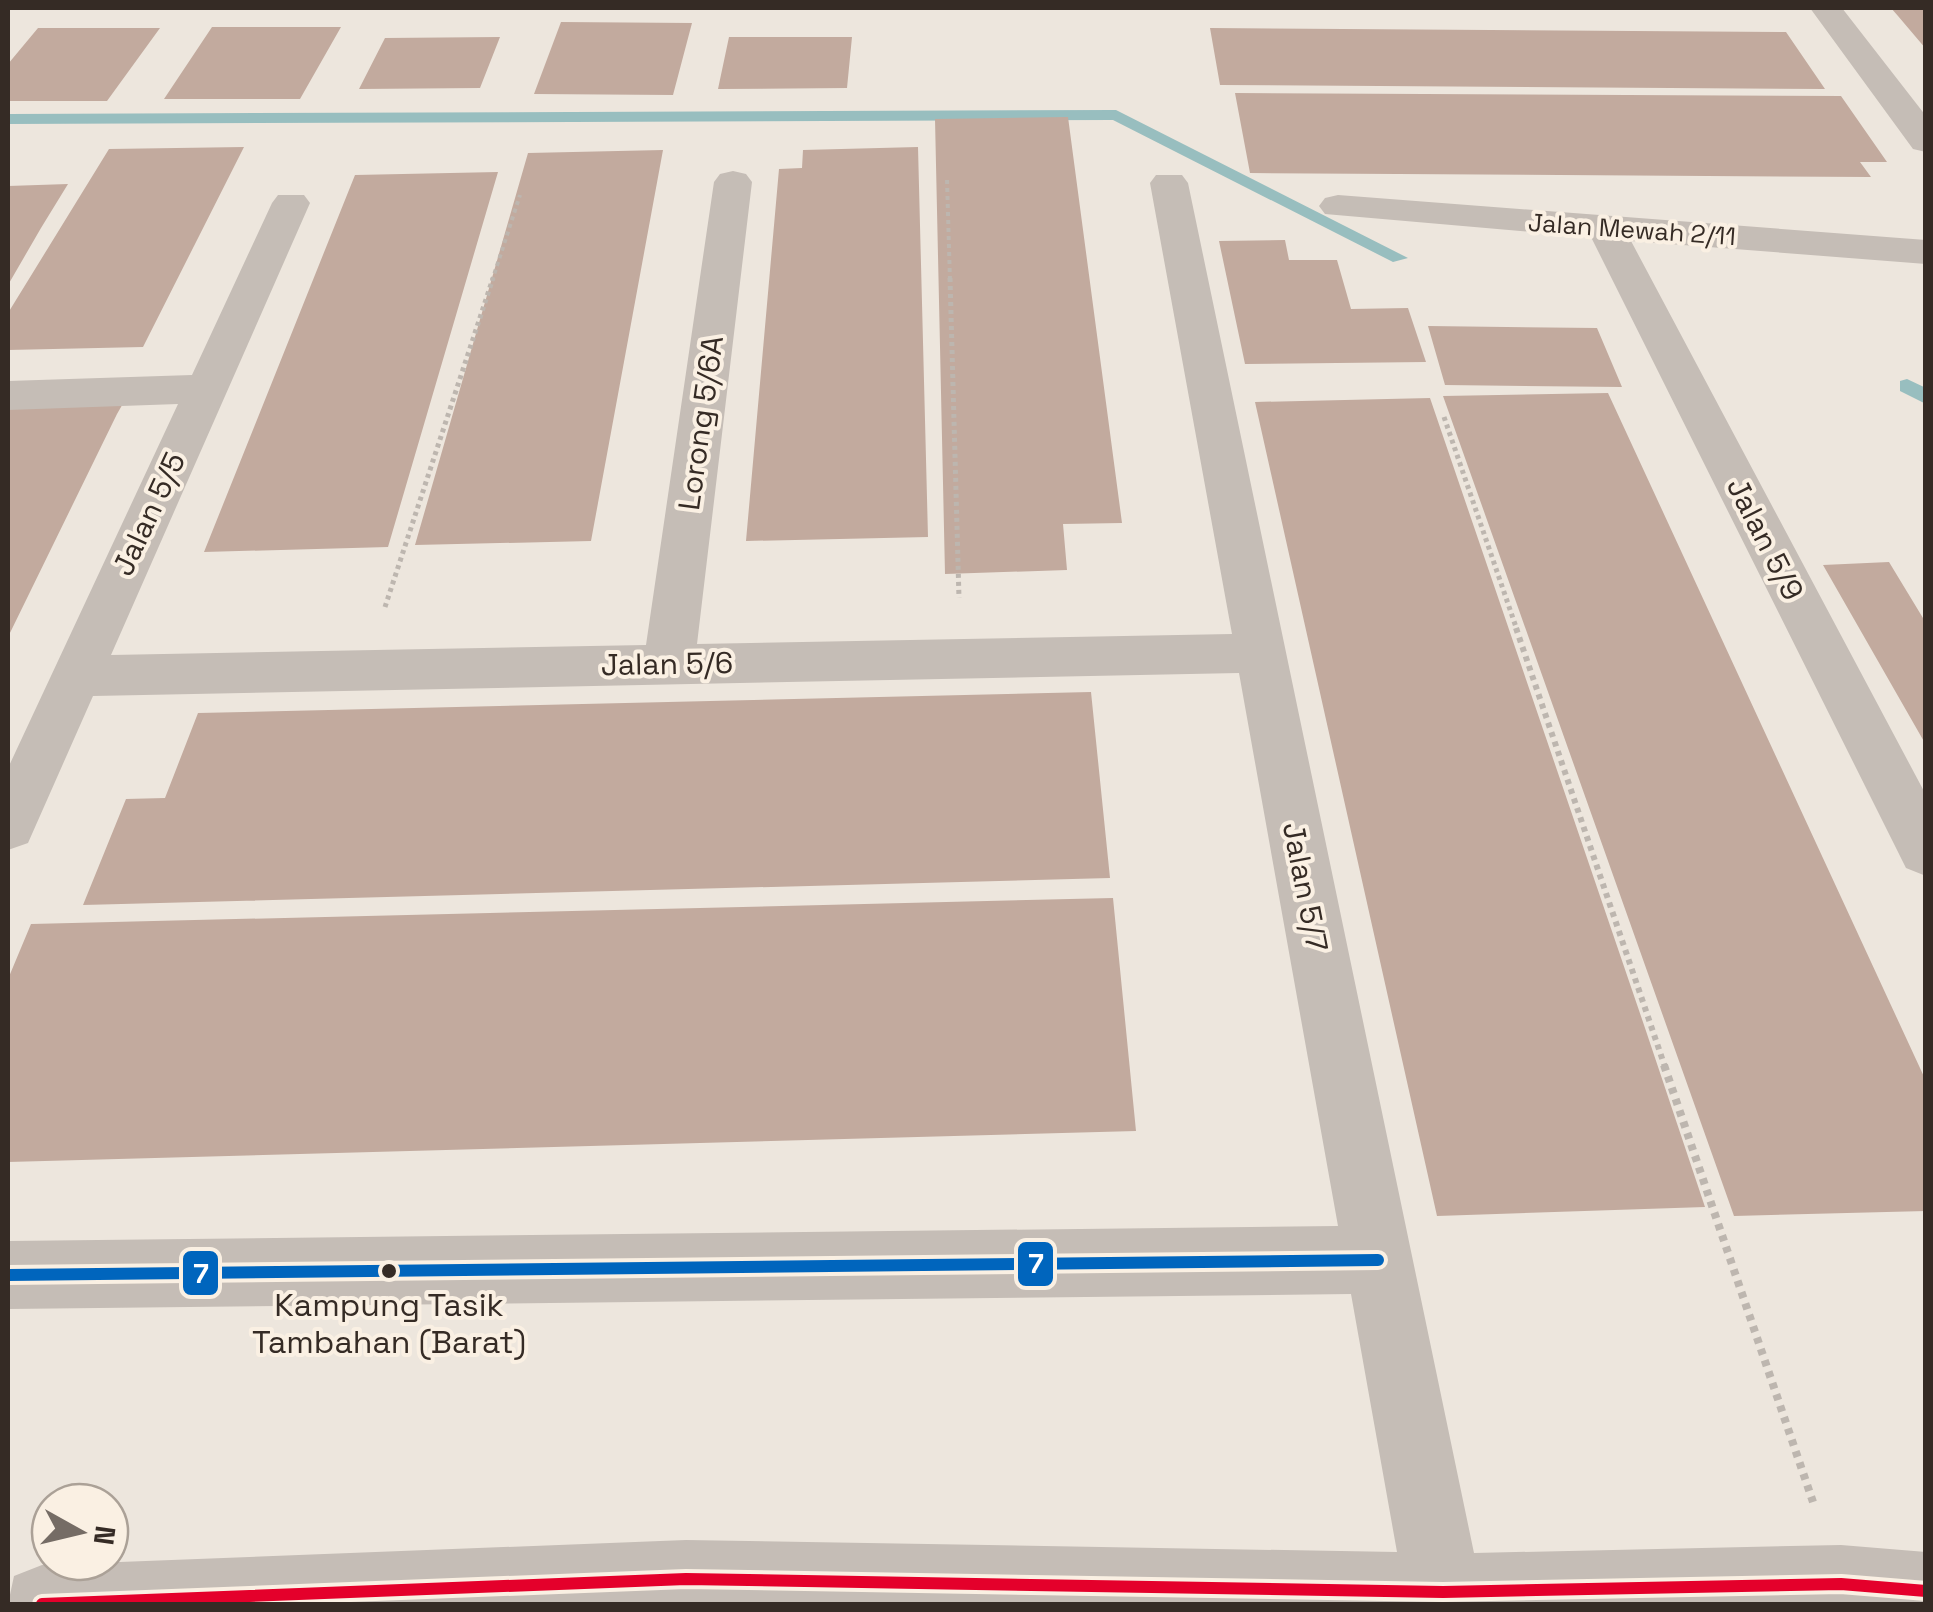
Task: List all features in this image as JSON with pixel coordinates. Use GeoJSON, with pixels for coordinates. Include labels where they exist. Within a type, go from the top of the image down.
{"type":"FeatureCollection","features":[{"type":"Feature","properties":{"kind":"street"},"geometry":{"type":"LineString","coordinates":[[1826,8],[1926,141]]}},
{"type":"Feature","properties":{"kind":"street","name":"Lorong 5/6A"},"geometry":{"type":"LineString","coordinates":[[669,664],[732,182]]}},
{"type":"Feature","properties":{"kind":"street","name":"Jalan 5/7"},"geometry":{"type":"LineString","coordinates":[[1169,183],[1443,1592]]}},
{"type":"Feature","properties":{"kind":"street","name":"Jalan 5/5"},"geometry":{"type":"LineString","coordinates":[[8,826],[290,204]]}},
{"type":"Feature","properties":{"kind":"street","name":"Jalan Mewah 2/11"},"geometry":{"type":"LineString","coordinates":[[1338,206],[1926,252]]}},
{"type":"Feature","properties":{"kind":"street","name":"Jalan 5/9"},"geometry":{"type":"LineString","coordinates":[[1605,227],[1926,851]]}},
{"type":"Feature","properties":{"kind":"street"},"geometry":{"type":"LineString","coordinates":[[8,395],[207,388]]}},
{"type":"Feature","properties":{"kind":"street","name":"Jalan 5/6"},"geometry":{"type":"LineString","coordinates":[[75,676],[1259,653]]}},
{"type":"Feature","properties":{"kind":"street"},"geometry":{"type":"LineString","coordinates":[[8,1276],[1378,1260]]}},
{"type":"Feature","properties":{"kind":"street"},"geometry":{"type":"LineString","coordinates":[[42,1604],[685,1592],[1443,1592],[1842,1584],[1926,1590]]}},
{"type":"Feature","properties":{"kind":"path"},"geometry":{"type":"LineString","coordinates":[[947,180],[961,659]]}},
{"type":"Feature","properties":{"kind":"path"},"geometry":{"type":"LineString","coordinates":[[364,670],[520,195]]}},
{"type":"Feature","properties":{"kind":"path"},"geometry":{"type":"LineString","coordinates":[[1444,417],[1842,1584]]}},
{"type":"Feature","properties":{"kind":"building"},"geometry":{"type":"Polygon","coordinates":[[[1891,8],[1926,8],[1926,49],[1898,16],[1891,8]]]}},
{"type":"Feature","properties":{"kind":"building"},"geometry":{"type":"Polygon","coordinates":[[[561,22],[692,23],[673,95],[534,94],[561,22]]]}},
{"type":"Feature","properties":{"kind":"building"},"geometry":{"type":"Polygon","coordinates":[[[212,27],[341,27],[300,99],[164,99],[212,27]]]}},
{"type":"Feature","properties":{"kind":"building"},"geometry":{"type":"Polygon","coordinates":[[[38,28],[160,28],[107,101],[8,101],[8,64],[38,28]]]}},
{"type":"Feature","properties":{"kind":"building"},"geometry":{"type":"Polygon","coordinates":[[[1210,28],[1786,32],[1825,89],[1220,85],[1210,28]]]}},
{"type":"Feature","properties":{"kind":"building"},"geometry":{"type":"Polygon","coordinates":[[[500,37],[480,88],[359,89],[385,38],[500,37]]]}},
{"type":"Feature","properties":{"kind":"building"},"geometry":{"type":"Polygon","coordinates":[[[729,37],[852,37],[847,88],[718,89],[729,37]]]}},
{"type":"Feature","properties":{"kind":"building"},"geometry":{"type":"Polygon","coordinates":[[[1235,93],[1841,96],[1887,162],[1860,162],[1871,177],[1250,173],[1235,93]]]}},
{"type":"Feature","properties":{"kind":"building"},"geometry":{"type":"Polygon","coordinates":[[[1068,117],[1122,523],[1063,524],[1067,570],[945,574],[935,119],[1068,117]]]}},
{"type":"Feature","properties":{"kind":"building"},"geometry":{"type":"Polygon","coordinates":[[[244,147],[143,347],[8,350],[8,313],[109,149],[244,147]]]}},
{"type":"Feature","properties":{"kind":"building"},"geometry":{"type":"Polygon","coordinates":[[[918,147],[928,537],[746,541],[779,169],[802,168],[803,150],[918,147]]]}},
{"type":"Feature","properties":{"kind":"building"},"geometry":{"type":"Polygon","coordinates":[[[663,150],[591,541],[415,545],[528,153],[663,150]]]}},
{"type":"Feature","properties":{"kind":"building"},"geometry":{"type":"Polygon","coordinates":[[[498,172],[388,547],[204,552],[355,175],[498,172]]]}},
{"type":"Feature","properties":{"kind":"building"},"geometry":{"type":"Polygon","coordinates":[[[68,184],[41,228],[8,285],[8,186],[68,184]]]}},
{"type":"Feature","properties":{"kind":"building"},"geometry":{"type":"Polygon","coordinates":[[[1285,240],[1289,260],[1337,260],[1351,309],[1408,308],[1426,362],[1245,364],[1219,241],[1285,240]]]}},
{"type":"Feature","properties":{"kind":"building"},"geometry":{"type":"Polygon","coordinates":[[[1428,326],[1597,328],[1622,387],[1445,385],[1428,326]]]}},
{"type":"Feature","properties":{"kind":"building"},"geometry":{"type":"Polygon","coordinates":[[[133,386],[117,414],[8,637],[8,389],[133,386]]]}},
{"type":"Feature","properties":{"kind":"building"},"geometry":{"type":"Polygon","coordinates":[[[1608,393],[1926,1081],[1926,1211],[1734,1216],[1443,396],[1608,393]]]}},
{"type":"Feature","properties":{"kind":"building"},"geometry":{"type":"Polygon","coordinates":[[[1430,398],[1705,1207],[1437,1216],[1255,402],[1430,398]]]}},
{"type":"Feature","properties":{"kind":"building"},"geometry":{"type":"Polygon","coordinates":[[[1889,562],[1926,623],[1926,745],[1823,565],[1889,562]]]}},
{"type":"Feature","properties":{"kind":"building"},"geometry":{"type":"Polygon","coordinates":[[[1091,692],[1110,878],[83,905],[126,799],[165,798],[198,713],[1091,692]]]}},
{"type":"Feature","properties":{"kind":"building"},"geometry":{"type":"Polygon","coordinates":[[[1113,898],[1136,1131],[8,1162],[8,979],[31,924],[1113,898]]]}},
{"type":"Feature","properties":{"kind":"waterway"},"geometry":{"type":"LineString","coordinates":[[8,119],[1116,115],[1399,258]]}},
{"type":"Feature","properties":{"kind":"waterway"},"geometry":{"type":"LineString","coordinates":[[1907,386],[1926,397]]}},
{"type":"Feature","properties":{"kind":"transit line","name":"7"},"geometry":{"type":"LineString","coordinates":[[8,1275],[1378,1260]]}},
{"type":"Feature","properties":{"kind":"transit line"},"geometry":{"type":"LineString","coordinates":[[42,1604],[686,1579],[1443,1592],[1841,1584],[1926,1591]]}},
{"type":"Feature","properties":{"kind":"place","name":"Kampung Tasik Tambahan (Barat)"},"geometry":{"type":"Point","coordinates":[389,1271]}}]}
